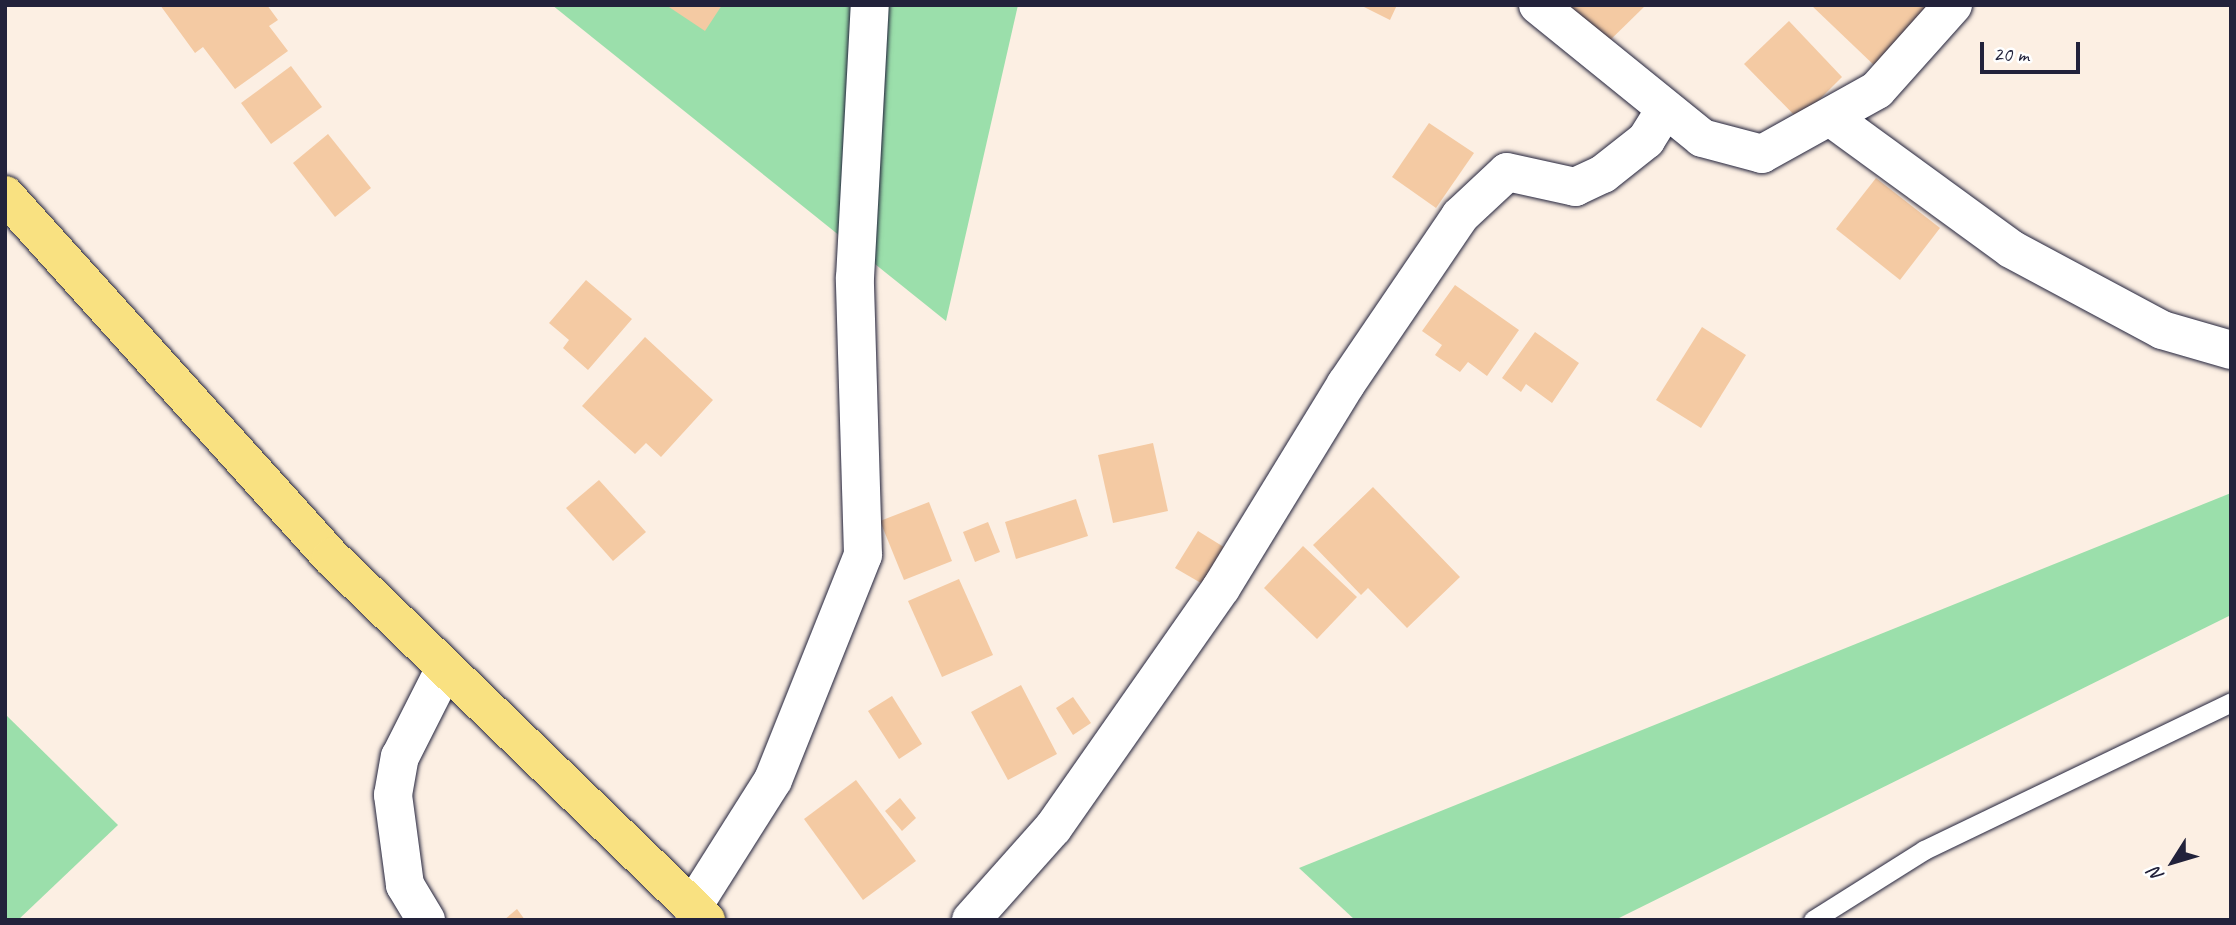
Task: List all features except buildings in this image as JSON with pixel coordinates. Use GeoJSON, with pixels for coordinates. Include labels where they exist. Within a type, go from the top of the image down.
{"type":"FeatureCollection","features":[{"type":"Feature","properties":{"kind":"highway"},"geometry":{"type":"LineString","coordinates":[[5,195],[312,537],[699,914]]}},
{"type":"Feature","properties":{"kind":"street"},"geometry":{"type":"LineString","coordinates":[[699,914],[773,780],[863,555],[855,278],[870,5]]}},
{"type":"Feature","properties":{"kind":"street"},"geometry":{"type":"LineString","coordinates":[[1538,5],[1702,138],[1762,154],[1833,118],[1877,90],[1953,5]]}},
{"type":"Feature","properties":{"kind":"street"},"geometry":{"type":"LineString","coordinates":[[971,920],[1053,828],[1221,588],[1346,384],[1460,216],[1507,172],[1575,187],[1603,174],[1646,140],[1665,110]]}},
{"type":"Feature","properties":{"kind":"street"},"geometry":{"type":"LineString","coordinates":[[1833,118],[2011,249],[2162,330],[2231,350]]}},
{"type":"Feature","properties":{"kind":"street"},"geometry":{"type":"LineString","coordinates":[[426,920],[405,885],[393,795],[400,757],[445,668]]}},
{"type":"Feature","properties":{"kind":"lane"},"geometry":{"type":"LineString","coordinates":[[1813,920],[1924,850],[2231,702]]}},
{"type":"Feature","properties":{"kind":"green space"},"geometry":{"type":"Polygon","coordinates":[[[552,5],[1018,5],[946,321],[552,5]]]}},
{"type":"Feature","properties":{"kind":"green space"},"geometry":{"type":"Polygon","coordinates":[[[2231,493],[2231,615],[1615,920],[1355,920],[1299,868],[2231,493]]]}},
{"type":"Feature","properties":{"kind":"green space"},"geometry":{"type":"Polygon","coordinates":[[[5,714],[118,825],[18,920],[5,920],[5,714]]]}}]}
